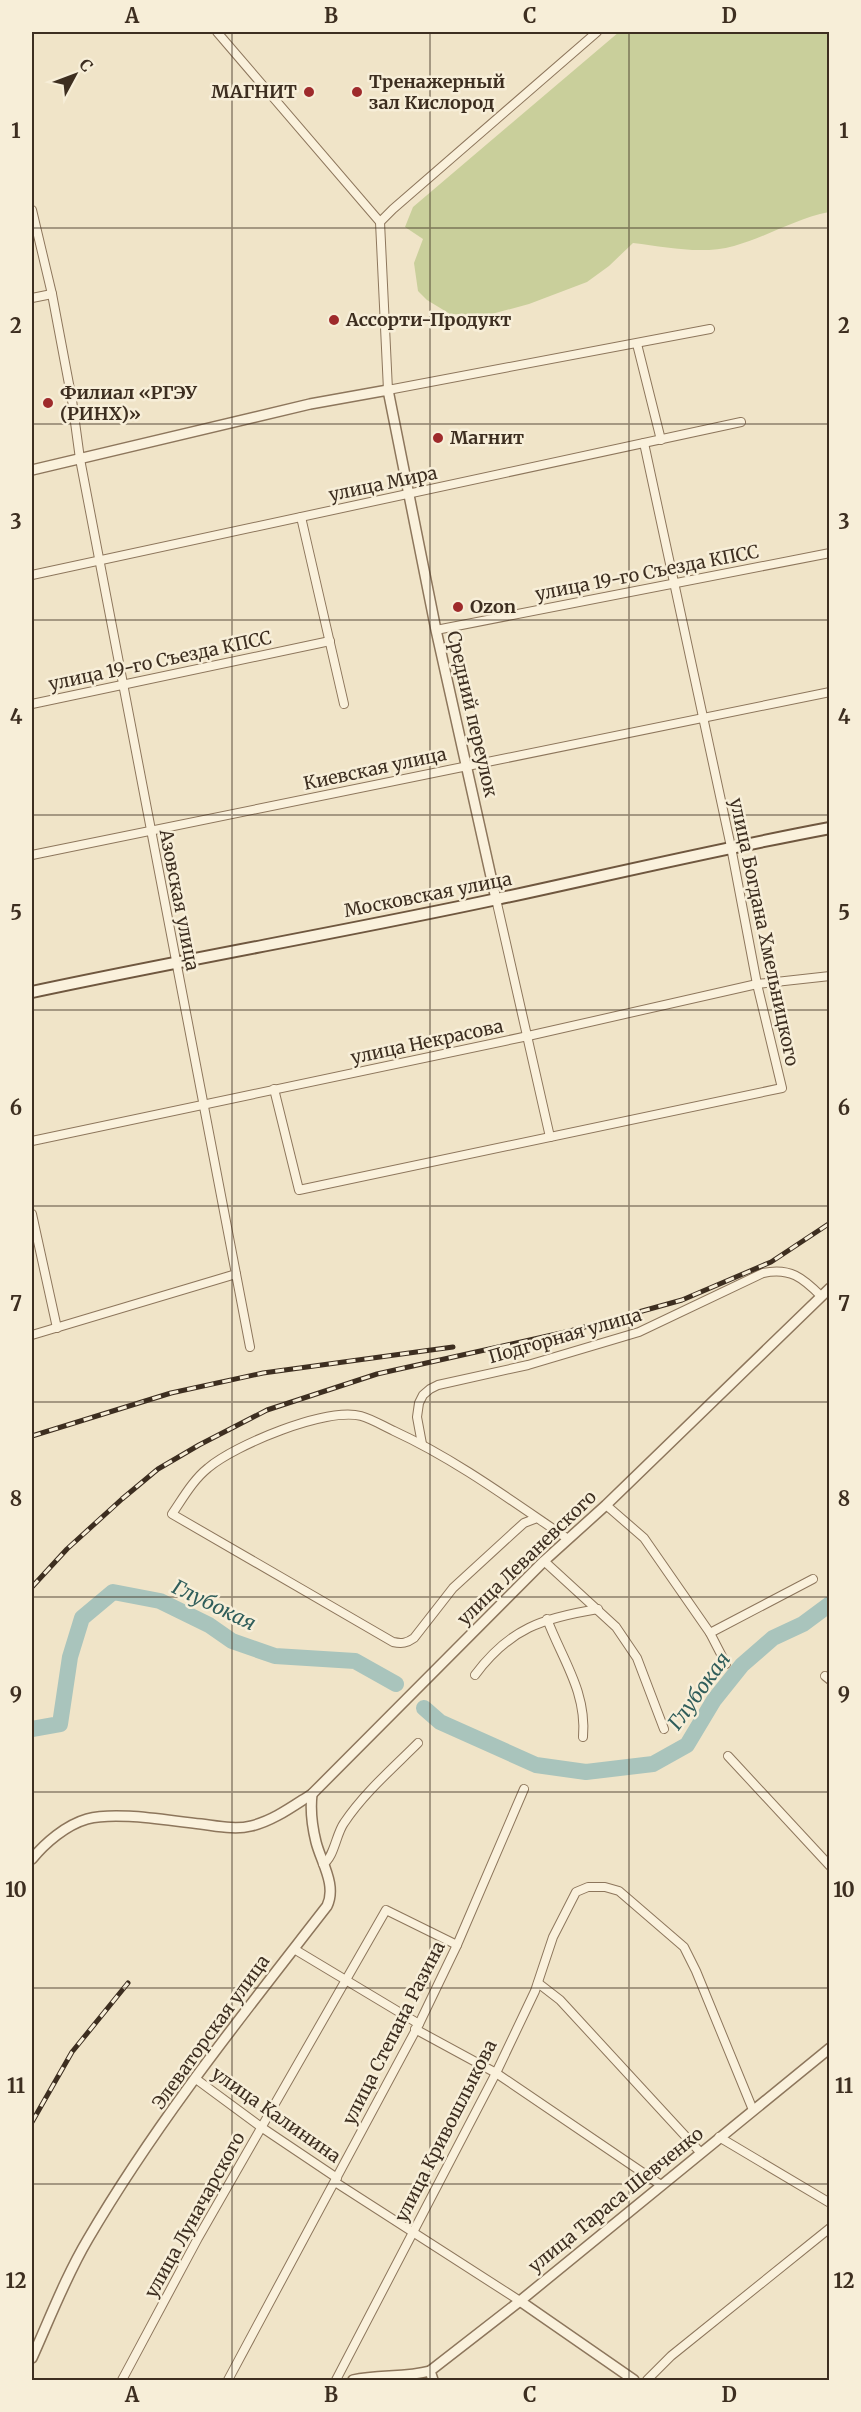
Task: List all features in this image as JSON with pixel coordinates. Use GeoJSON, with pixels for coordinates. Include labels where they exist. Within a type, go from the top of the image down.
{"type":"FeatureCollection","features":[{"type":"Feature","properties":{"kind":"main road","name":"Московская улица"},"geometry":{"type":"LineString","coordinates":[[32,992],[175,961],[496,899],[730,847],[830,828]]}},
{"type":"Feature","properties":{"kind":"street"},"geometry":{"type":"LineString","coordinates":[[217,32],[380,222],[393,208],[597,32]]}},
{"type":"Feature","properties":{"kind":"street","name":"Азовская улица"},"geometry":{"type":"LineString","coordinates":[[32,210],[52,294],[99,561],[250,1347]]}},
{"type":"Feature","properties":{"kind":"street","name":"Средний переулок"},"geometry":{"type":"LineString","coordinates":[[380,222],[388,390],[436,630],[550,1137]]}},
{"type":"Feature","properties":{"kind":"street"},"geometry":{"type":"LineString","coordinates":[[32,298],[52,294]]}},
{"type":"Feature","properties":{"kind":"street"},"geometry":{"type":"LineString","coordinates":[[32,470],[310,404],[710,329]]}},
{"type":"Feature","properties":{"kind":"street"},"geometry":{"type":"LineString","coordinates":[[637,344],[661,440]]}},
{"type":"Feature","properties":{"kind":"street","name":"улица Мира"},"geometry":{"type":"LineString","coordinates":[[32,575],[741,422]]}},
{"type":"Feature","properties":{"kind":"street","name":"улица Богдана Хмельницкого"},"geometry":{"type":"LineString","coordinates":[[274,1089],[299,1190],[782,1088],[757,984],[644,443]]}},
{"type":"Feature","properties":{"kind":"street"},"geometry":{"type":"LineString","coordinates":[[301,517],[344,704]]}},
{"type":"Feature","properties":{"kind":"street","name":"улица 19-го Съезда КПСС"},"geometry":{"type":"LineString","coordinates":[[436,630],[830,553]]}},
{"type":"Feature","properties":{"kind":"street","name":"улица 19-го Съезда КПСС"},"geometry":{"type":"LineString","coordinates":[[32,704],[330,641]]}},
{"type":"Feature","properties":{"kind":"street","name":"Киевская улица"},"geometry":{"type":"LineString","coordinates":[[32,855],[830,692]]}},
{"type":"Feature","properties":{"kind":"street","name":"улица Некрасова"},"geometry":{"type":"LineString","coordinates":[[32,1141],[528,1036],[757,984],[830,976]]}},
{"type":"Feature","properties":{"kind":"street"},"geometry":{"type":"LineString","coordinates":[[32,1214],[57,1328]]}},
{"type":"Feature","properties":{"kind":"street","name":"Подгорная улица"},"geometry":{"type":"LineString","coordinates":[[422,1444],[417,1417],[419,1403],[423,1395],[438,1385],[528,1365],[639,1332],[769,1271],[792,1272],[800,1276],[821,1296]]}},
{"type":"Feature","properties":{"kind":"street"},"geometry":{"type":"LineString","coordinates":[[32,1335],[236,1274]]}},
{"type":"Feature","properties":{"kind":"street","name":"улица Леваневского"},"geometry":{"type":"LineString","coordinates":[[32,1859],[53,1839],[86,1819],[137,1817],[234,1828],[265,1821],[312,1794],[544,1561],[606,1505],[830,1288]]}},
{"type":"Feature","properties":{"kind":"street","name":"улица Леваневского"},"geometry":{"type":"LineString","coordinates":[[422,1444],[360,1416],[339,1416],[304,1422],[243,1445],[208,1467],[172,1514],[393,1642],[409,1642],[422,1629],[453,1588],[524,1523],[537,1518]]}},
{"type":"Feature","properties":{"kind":"street"},"geometry":{"type":"LineString","coordinates":[[422,1444],[568,1539]]}},
{"type":"Feature","properties":{"kind":"street"},"geometry":{"type":"LineString","coordinates":[[606,1505],[644,1538],[710,1634],[726,1664]]}},
{"type":"Feature","properties":{"kind":"street"},"geometry":{"type":"LineString","coordinates":[[544,1561],[616,1627],[637,1658],[664,1729]]}},
{"type":"Feature","properties":{"kind":"street"},"geometry":{"type":"LineString","coordinates":[[710,1634],[813,1579]]}},
{"type":"Feature","properties":{"kind":"street"},"geometry":{"type":"LineString","coordinates":[[475,1675],[484,1662],[506,1641],[534,1624],[547,1619],[598,1609]]}},
{"type":"Feature","properties":{"kind":"street"},"geometry":{"type":"LineString","coordinates":[[547,1619],[557,1646],[579,1690],[584,1725],[583,1737]]}},
{"type":"Feature","properties":{"kind":"street"},"geometry":{"type":"LineString","coordinates":[[323,1864],[330,1858],[339,1830],[349,1815],[418,1743]]}},
{"type":"Feature","properties":{"kind":"street"},"geometry":{"type":"LineString","coordinates":[[728,1756],[830,1866]]}},
{"type":"Feature","properties":{"kind":"street","name":"улица Степана Разина"},"geometry":{"type":"LineString","coordinates":[[228,2380],[417,2026],[457,1945],[524,1789]]}},
{"type":"Feature","properties":{"kind":"street","name":"Элеваторская улица"},"geometry":{"type":"LineString","coordinates":[[32,2358],[89,2238],[196,2079],[331,1898],[331,1890],[313,1827],[310,1810],[312,1794]]}},
{"type":"Feature","properties":{"kind":"street","name":"улица Кривошлыкова"},"geometry":{"type":"LineString","coordinates":[[336,2380],[496,2073],[538,1983],[553,1937],[576,1892],[588,1887],[605,1887],[619,1891],[684,1947],[753,2110]]}},
{"type":"Feature","properties":{"kind":"street","name":"улица Луначарского"},"geometry":{"type":"LineString","coordinates":[[122,2380],[198,2238],[386,1910],[457,1945]]}},
{"type":"Feature","properties":{"kind":"street"},"geometry":{"type":"LineString","coordinates":[[294,1949],[496,2073],[661,2185]]}},
{"type":"Feature","properties":{"kind":"street"},"geometry":{"type":"LineString","coordinates":[[538,1983],[560,2000],[700,2152]]}},
{"type":"Feature","properties":{"kind":"street","name":"улица Тараса Шевченко"},"geometry":{"type":"LineString","coordinates":[[431,2376],[700,2152],[830,2048]]}},
{"type":"Feature","properties":{"kind":"street","name":"улица Калинина"},"geometry":{"type":"LineString","coordinates":[[196,2079],[336,2180],[634,2380]]}},
{"type":"Feature","properties":{"kind":"street"},"geometry":{"type":"LineString","coordinates":[[719,2137],[830,2203]]}},
{"type":"Feature","properties":{"kind":"street"},"geometry":{"type":"LineString","coordinates":[[647,2380],[670,2356],[830,2228]]}},
{"type":"Feature","properties":{"kind":"street"},"geometry":{"type":"LineString","coordinates":[[353,2380],[366,2377],[431,2376]]}},
{"type":"Feature","properties":{"kind":"green space"},"geometry":{"type":"Polygon","coordinates":[[[619,32],[829,32],[829,212],[722,249],[684,249],[633,243],[609,266],[587,282],[529,304],[488,315],[450,314],[427,300],[418,291],[414,263],[423,239],[405,227],[413,207],[619,32]]]}},
{"type":"Feature","properties":{"kind":"waterway","name":"Глубокая"},"geometry":{"type":"LineString","coordinates":[[32,1729],[60,1724],[70,1657],[82,1618],[113,1592],[160,1601],[209,1625],[232,1641],[275,1656],[355,1661],[396,1684]]}},
{"type":"Feature","properties":{"kind":"waterway","name":"Глубокая"},"geometry":{"type":"LineString","coordinates":[[424,1708],[440,1722],[536,1765],[586,1772],[653,1764],[687,1745],[714,1700],[742,1665],[773,1638],[803,1624],[830,1604]]}},
{"type":"Feature","properties":{"kind":"railway"},"geometry":{"type":"LineString","coordinates":[[32,1587],[67,1549],[158,1469],[267,1410],[377,1374],[570,1331],[682,1300],[771,1262],[830,1223]]}},
{"type":"Feature","properties":{"kind":"railway"},"geometry":{"type":"LineString","coordinates":[[32,1436],[171,1393],[263,1373],[453,1347]]}},
{"type":"Feature","properties":{"kind":"railway"},"geometry":{"type":"LineString","coordinates":[[32,2122],[72,2052],[128,1983]]}},
{"type":"Feature","properties":{"kind":"place","name":"МАГНИТ"},"geometry":{"type":"Point","coordinates":[309,92]}},
{"type":"Feature","properties":{"kind":"place","name":"Тренажерный зал Кислород"},"geometry":{"type":"Point","coordinates":[357,92]}},
{"type":"Feature","properties":{"kind":"place","name":"Ассорти-Продукт"},"geometry":{"type":"Point","coordinates":[334,320]}},
{"type":"Feature","properties":{"kind":"place","name":"Филиал «РГЭУ (РИНХ)»"},"geometry":{"type":"Point","coordinates":[48,403]}},
{"type":"Feature","properties":{"kind":"place","name":"Магнит"},"geometry":{"type":"Point","coordinates":[438,438]}},
{"type":"Feature","properties":{"kind":"place","name":"Ozon"},"geometry":{"type":"Point","coordinates":[458,607]}}]}
